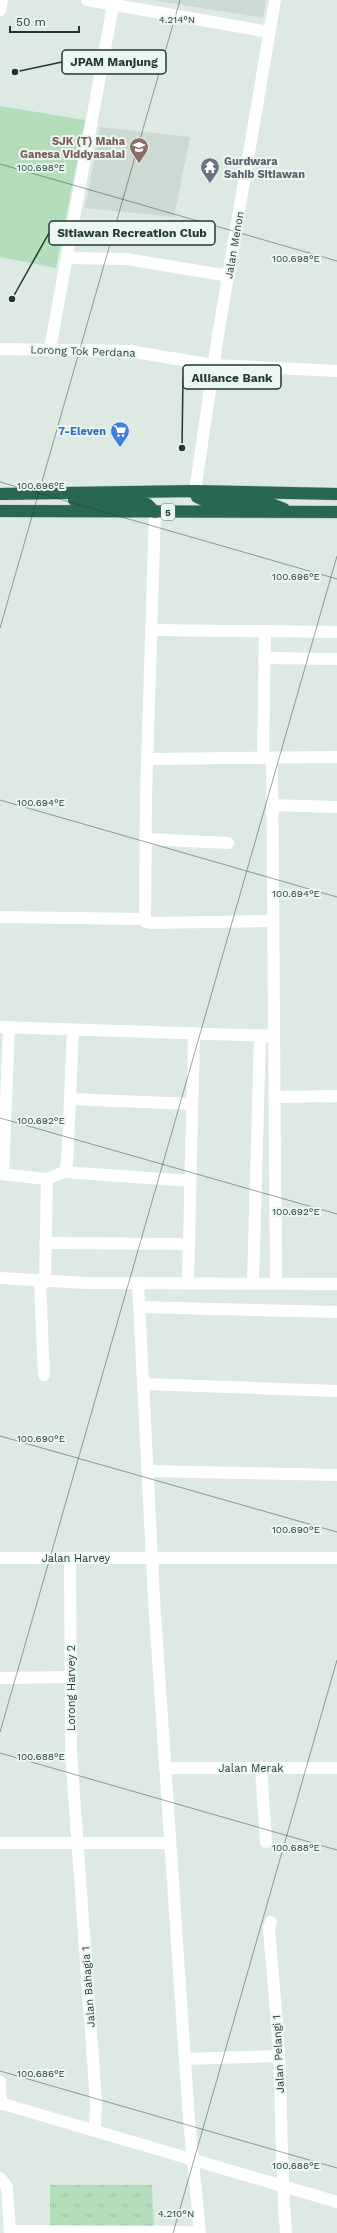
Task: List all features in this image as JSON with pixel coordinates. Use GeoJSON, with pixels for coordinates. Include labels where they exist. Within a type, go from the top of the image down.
{"type":"FeatureCollection","features":[{"type":"Feature","properties":{"kind":"highway","name":"5"},"geometry":{"type":"LineString","coordinates":[[0,494],[15,495],[195,491],[337,494]]}},
{"type":"Feature","properties":{"kind":"highway"},"geometry":{"type":"LineString","coordinates":[[195,491],[197,497],[205,501],[269,503],[295,512]]}},
{"type":"Feature","properties":{"kind":"highway"},"geometry":{"type":"LineString","coordinates":[[15,495],[94,502],[140,502],[147,504],[155,512]]}},
{"type":"Feature","properties":{"kind":"highway","name":"5"},"geometry":{"type":"LineString","coordinates":[[0,511],[337,512]]}},
{"type":"Feature","properties":{"kind":"street"},"geometry":{"type":"LineString","coordinates":[[0,10],[2,0]]}},
{"type":"Feature","properties":{"kind":"street"},"geometry":{"type":"LineString","coordinates":[[87,0],[269,32]]}},
{"type":"Feature","properties":{"kind":"street","name":"Jalan Menon"},"geometry":{"type":"LineString","coordinates":[[195,491],[213,365],[275,0]]}},
{"type":"Feature","properties":{"kind":"street"},"geometry":{"type":"LineString","coordinates":[[50,350],[112,5]]}},
{"type":"Feature","properties":{"kind":"street"},"geometry":{"type":"LineString","coordinates":[[67,258],[127,259],[229,276]]}},
{"type":"Feature","properties":{"kind":"street","name":"Lorong Tok Perdana"},"geometry":{"type":"LineString","coordinates":[[0,349],[129,351],[213,365],[337,371]]}},
{"type":"Feature","properties":{"kind":"street"},"geometry":{"type":"LineString","coordinates":[[145,919],[145,839],[155,512]]}},
{"type":"Feature","properties":{"kind":"street"},"geometry":{"type":"LineString","coordinates":[[151,630],[337,632]]}},
{"type":"Feature","properties":{"kind":"street"},"geometry":{"type":"LineString","coordinates":[[265,631],[264,658],[268,758],[272,805],[276,1283]]}},
{"type":"Feature","properties":{"kind":"street"},"geometry":{"type":"LineString","coordinates":[[264,658],[337,659]]}},
{"type":"Feature","properties":{"kind":"street"},"geometry":{"type":"LineString","coordinates":[[147,759],[337,757]]}},
{"type":"Feature","properties":{"kind":"street"},"geometry":{"type":"LineString","coordinates":[[272,805],[337,807]]}},
{"type":"Feature","properties":{"kind":"street"},"geometry":{"type":"LineString","coordinates":[[145,839],[228,843]]}},
{"type":"Feature","properties":{"kind":"street"},"geometry":{"type":"LineString","coordinates":[[0,917],[145,919],[146,922],[152,923],[273,921]]}},
{"type":"Feature","properties":{"kind":"street"},"geometry":{"type":"LineString","coordinates":[[190,1181],[64,1172],[47,1179],[2,1174],[4,1027],[274,1036]]}},
{"type":"Feature","properties":{"kind":"street"},"geometry":{"type":"LineString","coordinates":[[64,1172],[67,1164],[74,1030]]}},
{"type":"Feature","properties":{"kind":"street"},"geometry":{"type":"LineString","coordinates":[[188,1282],[194,1033]]}},
{"type":"Feature","properties":{"kind":"street"},"geometry":{"type":"LineString","coordinates":[[253,1283],[260,1035]]}},
{"type":"Feature","properties":{"kind":"street"},"geometry":{"type":"LineString","coordinates":[[275,1098],[337,1096]]}},
{"type":"Feature","properties":{"kind":"street"},"geometry":{"type":"LineString","coordinates":[[70,1099],[192,1104]]}},
{"type":"Feature","properties":{"kind":"street"},"geometry":{"type":"LineString","coordinates":[[44,1375],[42,1282],[46,1243],[47,1179]]}},
{"type":"Feature","properties":{"kind":"street"},"geometry":{"type":"LineString","coordinates":[[46,1243],[188,1244]]}},
{"type":"Feature","properties":{"kind":"street"},"geometry":{"type":"LineString","coordinates":[[0,1278],[42,1282],[337,1284]]}},
{"type":"Feature","properties":{"kind":"street"},"geometry":{"type":"LineString","coordinates":[[0,2178],[7,2187],[10,2232],[200,2232],[185,2059],[151,1558],[144,1384],[138,1283]]}},
{"type":"Feature","properties":{"kind":"street"},"geometry":{"type":"LineString","coordinates":[[140,1307],[337,1312]]}},
{"type":"Feature","properties":{"kind":"street"},"geometry":{"type":"LineString","coordinates":[[144,1384],[337,1391]]}},
{"type":"Feature","properties":{"kind":"street"},"geometry":{"type":"LineString","coordinates":[[148,1471],[337,1475]]}},
{"type":"Feature","properties":{"kind":"street","name":"Jalan Harvey"},"geometry":{"type":"LineString","coordinates":[[0,1558],[337,1558]]}},
{"type":"Feature","properties":{"kind":"street","name":"Lorong Harvey 2"},"geometry":{"type":"LineString","coordinates":[[70,1558],[71,1752],[78,1843]]}},
{"type":"Feature","properties":{"kind":"street"},"geometry":{"type":"LineString","coordinates":[[0,1678],[71,1676]]}},
{"type":"Feature","properties":{"kind":"street","name":"Jalan Merak"},"geometry":{"type":"LineString","coordinates":[[165,1768],[337,1768]]}},
{"type":"Feature","properties":{"kind":"street"},"geometry":{"type":"LineString","coordinates":[[261,1768],[266,1842]]}},
{"type":"Feature","properties":{"kind":"street"},"geometry":{"type":"LineString","coordinates":[[0,1843],[170,1843]]}},
{"type":"Feature","properties":{"kind":"street","name":"Jalan Bahagia 1"},"geometry":{"type":"LineString","coordinates":[[78,1843],[96,2102],[95,2131]]}},
{"type":"Feature","properties":{"kind":"street","name":"Jalan Pelangi 1"},"geometry":{"type":"LineString","coordinates":[[272,1922],[269,1928],[279,2056],[282,2187],[286,2233]]}},
{"type":"Feature","properties":{"kind":"street"},"geometry":{"type":"LineString","coordinates":[[185,2059],[279,2056]]}},
{"type":"Feature","properties":{"kind":"street"},"geometry":{"type":"LineString","coordinates":[[0,2082],[0,2103],[337,2202]]}},
{"type":"Feature","properties":{"kind":"shaded area"},"geometry":{"type":"Polygon","coordinates":[[[152,0],[266,0],[263,18],[152,0]]]}},
{"type":"Feature","properties":{"kind":"shaded area","name":"SJK (T) Maha Ganesa Viddyasalai"},"geometry":{"type":"Polygon","coordinates":[[[100,127],[190,137],[174,217],[85,208],[100,127]]]}},
{"type":"Feature","properties":{"kind":"green space"},"geometry":{"type":"Polygon","coordinates":[[[0,106],[85,120],[56,268],[0,257],[0,106]]]}},
{"type":"Feature","properties":{"kind":"green space"},"geometry":{"type":"Polygon","coordinates":[[[50,2185],[152,2185],[154,2233],[50,2233],[50,2185]]]}},
{"type":"Feature","properties":{"kind":"place","name":"JPAM Manjung"},"geometry":{"type":"Point","coordinates":[15,72]}},
{"type":"Feature","properties":{"kind":"place","name":"SJK (T) Maha Ganesa Viddyasalai"},"geometry":{"type":"Point","coordinates":[139,164]}},
{"type":"Feature","properties":{"kind":"place","name":"Gurdwara Sahib Sitiawan"},"geometry":{"type":"Point","coordinates":[210,184]}},
{"type":"Feature","properties":{"kind":"place","name":"Sitiawan Recreation Club"},"geometry":{"type":"Point","coordinates":[12,299]}},
{"type":"Feature","properties":{"kind":"place","name":"7-Eleven"},"geometry":{"type":"Point","coordinates":[120,448]}},
{"type":"Feature","properties":{"kind":"place","name":"Alliance Bank"},"geometry":{"type":"Point","coordinates":[182,448]}}]}
